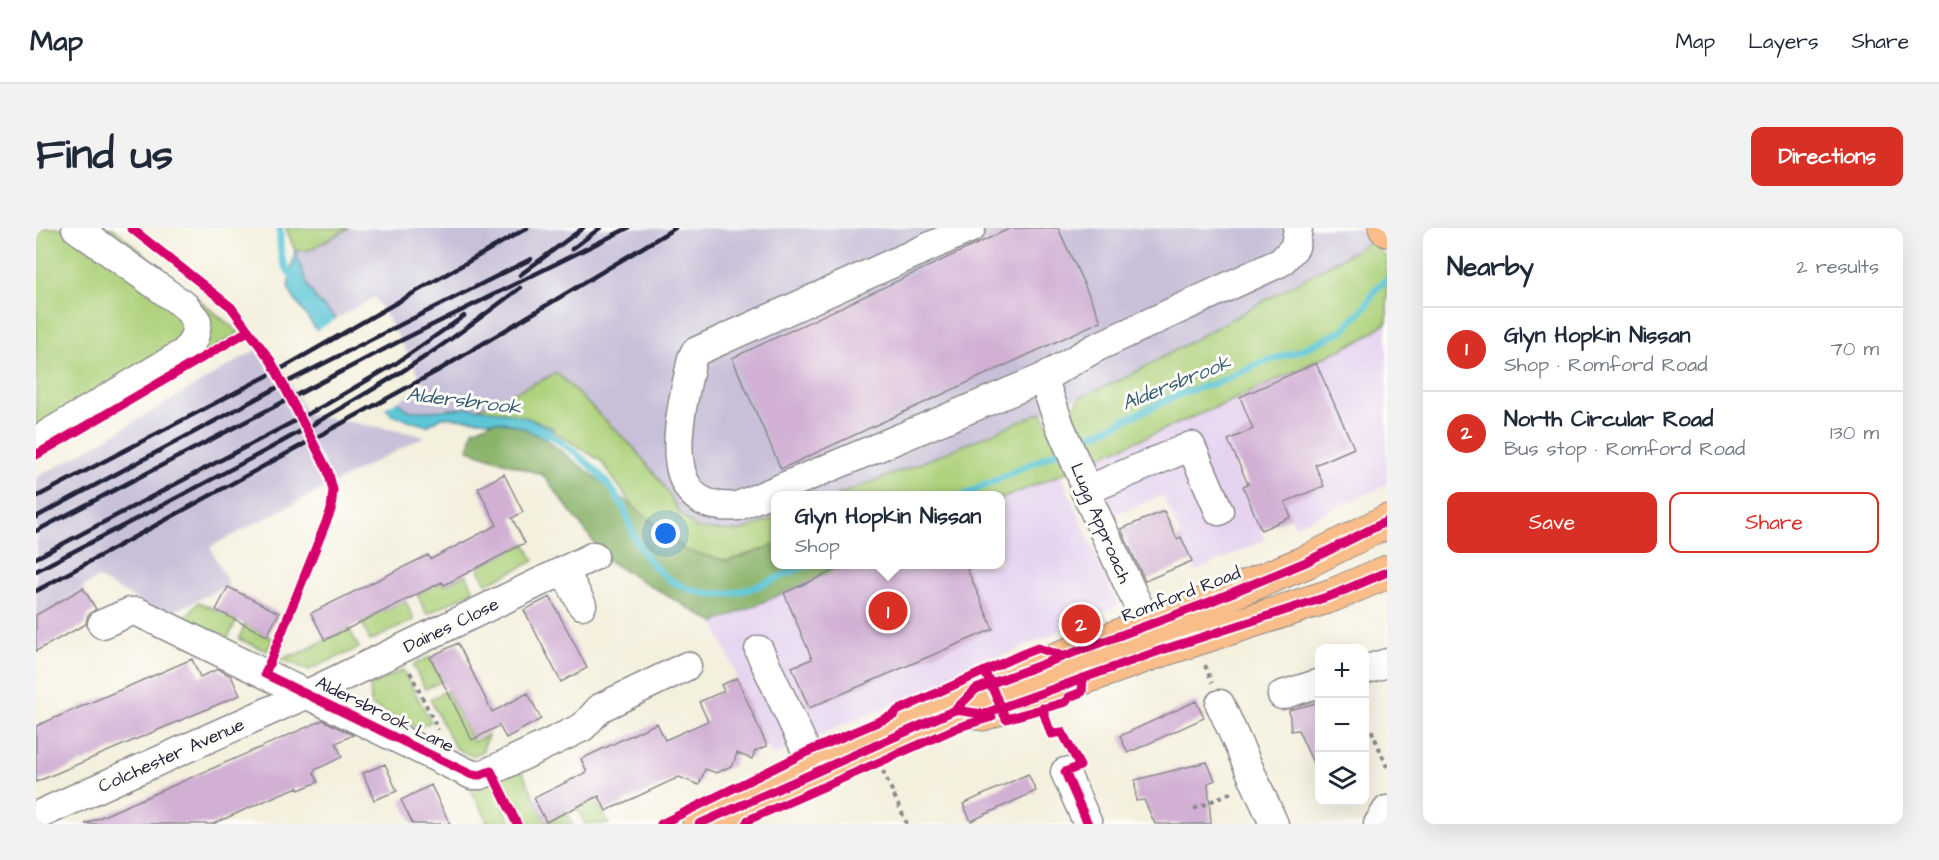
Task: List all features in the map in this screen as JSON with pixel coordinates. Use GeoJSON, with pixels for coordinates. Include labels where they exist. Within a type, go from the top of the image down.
{"type":"FeatureCollection","features":[{"type":"Feature","properties":{"kind":"main road","name":"Romford Road"},"geometry":{"type":"LineString","coordinates":[[699,824],[955,710],[983,714],[1153,638],[1207,603],[1295,566],[1385,524]]}},
{"type":"Feature","properties":{"kind":"main road","name":"Romford Road"},"geometry":{"type":"LineString","coordinates":[[1153,638],[1333,595],[1387,572]]}},
{"type":"Feature","properties":{"kind":"street"},"geometry":{"type":"LineString","coordinates":[[36,441],[185,352],[194,341],[197,321],[185,306],[76,228]]}},
{"type":"Feature","properties":{"kind":"street"},"geometry":{"type":"LineString","coordinates":[[771,492],[738,506],[722,507],[699,500],[688,491],[680,471],[679,443],[683,400],[695,352],[971,228]]}},
{"type":"Feature","properties":{"kind":"street"},"geometry":{"type":"LineString","coordinates":[[774,491],[1043,378],[1095,348],[1281,262],[1295,247],[1298,228]]}},
{"type":"Feature","properties":{"kind":"street","name":"Lugg Approach"},"geometry":{"type":"LineString","coordinates":[[1043,378],[1083,484],[1153,638]]}},
{"type":"Feature","properties":{"kind":"street"},"geometry":{"type":"LineString","coordinates":[[1083,484],[1191,446],[1219,511]]}},
{"type":"Feature","properties":{"kind":"street","name":"Daines Close"},"geometry":{"type":"LineString","coordinates":[[307,694],[594,556]]}},
{"type":"Feature","properties":{"kind":"street"},"geometry":{"type":"LineString","coordinates":[[564,570],[582,605]]}},
{"type":"Feature","properties":{"kind":"street","name":"Aldersbrook Lane"},"geometry":{"type":"LineString","coordinates":[[102,624],[130,612],[138,612],[472,775],[480,775],[583,727],[600,708],[687,666]]}},
{"type":"Feature","properties":{"kind":"street"},"geometry":{"type":"LineString","coordinates":[[759,650],[816,772]]}},
{"type":"Feature","properties":{"kind":"street"},"geometry":{"type":"LineString","coordinates":[[1369,668],[1387,663]]}},
{"type":"Feature","properties":{"kind":"street"},"geometry":{"type":"LineString","coordinates":[[1282,694],[1315,684]]}},
{"type":"Feature","properties":{"kind":"street","name":"Colchester Avenue"},"geometry":{"type":"LineString","coordinates":[[36,816],[307,694]]}},
{"type":"Feature","properties":{"kind":"street"},"geometry":{"type":"LineString","coordinates":[[1220,704],[1274,824]]}},
{"type":"Feature","properties":{"kind":"street"},"geometry":{"type":"LineString","coordinates":[[1065,772],[1088,824]]}},
{"type":"Feature","properties":{"kind":"street"},"geometry":{"type":"LineString","coordinates":[[1378,824],[1387,810]]}},
{"type":"Feature","properties":{"kind":"path"},"geometry":{"type":"LineString","coordinates":[[399,650],[455,766]]}},
{"type":"Feature","properties":{"kind":"path"},"geometry":{"type":"LineString","coordinates":[[1369,730],[1371,729],[1387,766]]}},
{"type":"Feature","properties":{"kind":"path"},"geometry":{"type":"LineString","coordinates":[[882,768],[907,824]]}},
{"type":"Feature","properties":{"kind":"path"},"geometry":{"type":"LineString","coordinates":[[1194,809],[1256,782]]}},
{"type":"Feature","properties":{"kind":"shaded area"},"geometry":{"type":"Polygon","coordinates":[[[349,228],[1360,228],[1372,241],[1125,378],[914,466],[846,491],[771,491],[771,520],[741,531],[697,529],[680,513],[661,482],[513,394],[477,409],[444,408],[424,411],[408,409],[398,401],[425,385],[375,297],[336,319],[316,299],[309,288],[295,251],[309,250],[349,228]]]}},
{"type":"Feature","properties":{"kind":"shaded area"},"geometry":{"type":"Polygon","coordinates":[[[1387,322],[1387,485],[1295,526],[1264,452],[1234,465],[1265,540],[1196,571],[1163,495],[1115,515],[1092,460],[1240,397],[1363,339],[1387,322]]]}},
{"type":"Feature","properties":{"kind":"shaded area"},"geometry":{"type":"Polygon","coordinates":[[[257,349],[266,364],[276,358],[307,414],[425,436],[210,547],[229,585],[164,616],[98,578],[36,615],[36,478],[257,349]]]}},
{"type":"Feature","properties":{"kind":"shaded area"},"geometry":{"type":"Polygon","coordinates":[[[1060,473],[1118,606],[772,756],[714,623],[840,569],[1005,569],[1005,497],[1060,473]]]}},
{"type":"Feature","properties":{"kind":"green space"},"geometry":{"type":"Polygon","coordinates":[[[36,228],[113,228],[239,333],[36,451],[36,228]]]}},
{"type":"Feature","properties":{"kind":"green space"},"geometry":{"type":"Polygon","coordinates":[[[286,228],[349,228],[309,250],[295,251],[286,228]]]}},
{"type":"Feature","properties":{"kind":"green space"},"geometry":{"type":"Polygon","coordinates":[[[1372,241],[1387,258],[1387,322],[1363,339],[1240,397],[1092,460],[1086,457],[1071,415],[1080,397],[1125,378],[1372,241]]]}},
{"type":"Feature","properties":{"kind":"green space"},"geometry":{"type":"Polygon","coordinates":[[[557,373],[633,447],[661,482],[680,513],[697,529],[741,531],[771,520],[771,546],[728,561],[687,551],[634,507],[600,460],[537,421],[477,409],[557,373]]]}},
{"type":"Feature","properties":{"kind":"green space"},"geometry":{"type":"Polygon","coordinates":[[[1042,412],[1069,471],[1005,497],[1005,491],[848,491],[1042,412]]]}},
{"type":"Feature","properties":{"kind":"green space"},"geometry":{"type":"Polygon","coordinates":[[[494,421],[504,422],[521,427],[545,439],[687,551],[728,561],[771,546],[771,569],[840,569],[714,623],[608,561],[543,475],[468,450],[473,430],[494,421]]]}},
{"type":"Feature","properties":{"kind":"green space"},"geometry":{"type":"Polygon","coordinates":[[[525,543],[534,561],[486,584],[478,567],[525,543]]]}},
{"type":"Feature","properties":{"kind":"green space"},"geometry":{"type":"Polygon","coordinates":[[[466,574],[474,591],[427,614],[417,594],[442,582],[444,585],[466,574]]]}},
{"type":"Feature","properties":{"kind":"green space"},"geometry":{"type":"Polygon","coordinates":[[[405,600],[414,620],[370,641],[362,622],[405,600]]]}},
{"type":"Feature","properties":{"kind":"green space"},"geometry":{"type":"Polygon","coordinates":[[[199,602],[237,620],[225,643],[183,620],[199,602]]]}},
{"type":"Feature","properties":{"kind":"green space"},"geometry":{"type":"Polygon","coordinates":[[[245,624],[273,639],[267,651],[239,639],[245,624]]]}},
{"type":"Feature","properties":{"kind":"green space"},"geometry":{"type":"Polygon","coordinates":[[[349,628],[359,648],[308,670],[279,658],[298,654],[349,628]]]}},
{"type":"Feature","properties":{"kind":"green space"},"geometry":{"type":"Polygon","coordinates":[[[430,657],[443,681],[425,689],[413,665],[430,657]]]}},
{"type":"Feature","properties":{"kind":"green space"},"geometry":{"type":"Polygon","coordinates":[[[403,670],[431,722],[416,728],[371,705],[370,686],[403,670]]]}},
{"type":"Feature","properties":{"kind":"green space"},"geometry":{"type":"Polygon","coordinates":[[[447,691],[473,742],[488,735],[482,752],[472,756],[455,748],[430,699],[447,691]]]}},
{"type":"Feature","properties":{"kind":"green space"},"geometry":{"type":"Polygon","coordinates":[[[519,765],[546,822],[567,812],[573,824],[524,824],[500,773],[519,765]]]}},
{"type":"Feature","properties":{"kind":"green space"},"geometry":{"type":"Polygon","coordinates":[[[490,778],[511,824],[485,823],[488,821],[470,788],[490,778]]]}},
{"type":"Feature","properties":{"kind":"green space"},"geometry":{"type":"Polygon","coordinates":[[[596,798],[609,824],[585,824],[577,808],[596,798]]]}},
{"type":"Feature","properties":{"kind":"water"},"geometry":{"type":"Polygon","coordinates":[[[295,251],[309,288],[316,299],[339,322],[398,401],[406,408],[422,411],[464,408],[492,410],[523,417],[553,429],[545,439],[521,427],[504,422],[442,417],[427,426],[392,415],[320,335],[293,297],[288,287],[295,251]]]}},
{"type":"Feature","properties":{"kind":"pier"},"geometry":{"type":"Polygon","coordinates":[[[338,318],[401,399],[383,409],[314,332],[338,318]]]}},
{"type":"Feature","properties":{"kind":"building"},"geometry":{"type":"Polygon","coordinates":[[[1011,228],[1058,228],[1101,321],[781,469],[732,358],[1011,228]]]}},
{"type":"Feature","properties":{"kind":"building"},"geometry":{"type":"Polygon","coordinates":[[[1316,363],[1354,448],[1315,465],[1324,486],[1285,502],[1291,517],[1261,530],[1243,486],[1248,484],[1228,440],[1253,429],[1240,397],[1316,363]]]}},
{"type":"Feature","properties":{"kind":"building"},"geometry":{"type":"Polygon","coordinates":[[[504,474],[523,512],[512,518],[525,543],[444,585],[442,582],[325,640],[311,613],[428,555],[431,559],[497,525],[478,488],[504,474]]]}},
{"type":"Feature","properties":{"kind":"building"},"geometry":{"type":"Polygon","coordinates":[[[1164,511],[1177,539],[1181,537],[1192,561],[1145,581],[1121,529],[1164,511]]]}},
{"type":"Feature","properties":{"kind":"building"},"geometry":{"type":"Polygon","coordinates":[[[838,569],[967,569],[993,629],[809,708],[792,667],[812,659],[784,593],[838,569]]]}},
{"type":"Feature","properties":{"kind":"building"},"geometry":{"type":"Polygon","coordinates":[[[228,587],[279,613],[267,636],[216,610],[228,587]]]}},
{"type":"Feature","properties":{"kind":"building"},"geometry":{"type":"Polygon","coordinates":[[[83,588],[96,609],[88,615],[86,624],[36,651],[36,615],[83,588]]]}},
{"type":"Feature","properties":{"kind":"building"},"geometry":{"type":"Polygon","coordinates":[[[550,597],[587,668],[561,682],[524,610],[550,597]]]}},
{"type":"Feature","properties":{"kind":"building"},"geometry":{"type":"Polygon","coordinates":[[[458,643],[492,712],[528,693],[541,719],[506,738],[498,724],[499,726],[472,740],[430,657],[458,643]]]}},
{"type":"Feature","properties":{"kind":"building"},"geometry":{"type":"Polygon","coordinates":[[[192,659],[200,677],[218,669],[231,676],[240,695],[36,782],[36,726],[192,659]]]}},
{"type":"Feature","properties":{"kind":"building"},"geometry":{"type":"Polygon","coordinates":[[[737,678],[767,746],[755,751],[752,759],[737,753],[733,765],[717,773],[705,769],[699,785],[679,777],[606,811],[599,796],[546,822],[534,798],[587,772],[581,759],[657,723],[665,740],[708,721],[699,702],[724,691],[721,685],[737,678]]]}},
{"type":"Feature","properties":{"kind":"building"},"geometry":{"type":"Polygon","coordinates":[[[1196,701],[1204,718],[1128,753],[1120,736],[1196,701]]]}},
{"type":"Feature","properties":{"kind":"building"},"geometry":{"type":"Polygon","coordinates":[[[1315,703],[1315,767],[1298,730],[1291,731],[1289,710],[1315,703]]]}},
{"type":"Feature","properties":{"kind":"building"},"geometry":{"type":"Polygon","coordinates":[[[323,720],[353,735],[336,743],[342,757],[315,770],[318,782],[278,795],[213,824],[85,824],[323,720]]]}},
{"type":"Feature","properties":{"kind":"building"},"geometry":{"type":"Polygon","coordinates":[[[1207,762],[1215,780],[1208,783],[1211,824],[1155,824],[1144,800],[1136,801],[1135,780],[1207,762]]]}},
{"type":"Feature","properties":{"kind":"building"},"geometry":{"type":"Polygon","coordinates":[[[385,764],[397,791],[374,800],[363,773],[385,764]]]}},
{"type":"Feature","properties":{"kind":"building"},"geometry":{"type":"Polygon","coordinates":[[[1028,774],[1036,791],[971,821],[963,804],[1028,774]]]}},
{"type":"Feature","properties":{"kind":"building"},"geometry":{"type":"Polygon","coordinates":[[[431,785],[450,824],[413,824],[401,800],[431,785]]]}},
{"type":"Feature","properties":{"kind":"waterway","name":"Aldersbrook"},"geometry":{"type":"LineString","coordinates":[[280,228],[282,256],[295,281]]}},
{"type":"Feature","properties":{"kind":"waterway","name":"Aldersbrook"},"geometry":{"type":"LineString","coordinates":[[1076,443],[1182,393],[1219,382],[1260,363],[1299,351],[1342,331],[1366,306],[1375,290],[1387,279]]}},
{"type":"Feature","properties":{"kind":"waterway","name":"Aldersbrook"},"geometry":{"type":"LineString","coordinates":[[543,430],[576,454],[606,482],[624,509],[642,551],[659,571],[680,585],[705,593],[729,593],[765,583],[798,569]]}},
{"type":"Feature","properties":{"kind":"waterway","name":"Aldersbrook"},"geometry":{"type":"LineString","coordinates":[[973,491],[1063,449]]}},
{"type":"Feature","properties":{"kind":"railway"},"geometry":{"type":"LineString","coordinates":[[36,497],[286,366],[527,228]]}},
{"type":"Feature","properties":{"kind":"railway"},"geometry":{"type":"LineString","coordinates":[[520,275],[583,228]]}},
{"type":"Feature","properties":{"kind":"railway"},"geometry":{"type":"LineString","coordinates":[[572,249],[600,228]]}},
{"type":"Feature","properties":{"kind":"railway"},"geometry":{"type":"LineString","coordinates":[[36,531],[400,341],[628,228]]}},
{"type":"Feature","properties":{"kind":"railway"},"geometry":{"type":"LineString","coordinates":[[36,591],[439,370],[675,228]]}},
{"type":"Feature","properties":{"kind":"railway"},"geometry":{"type":"LineString","coordinates":[[36,517],[293,379],[531,259]]}},
{"type":"Feature","properties":{"kind":"railway"},"geometry":{"type":"LineString","coordinates":[[36,571],[326,417],[433,352],[520,288]]}},
{"type":"Feature","properties":{"kind":"railway"},"geometry":{"type":"LineString","coordinates":[[36,558],[325,405],[395,364],[464,316]]}},
{"type":"Feature","properties":{"kind":"cycle path"},"geometry":{"type":"LineString","coordinates":[[131,228],[231,307],[271,361],[328,471],[333,490],[331,510],[265,674],[472,775],[491,771],[517,824]]}},
{"type":"Feature","properties":{"kind":"cycle path"},"geometry":{"type":"LineString","coordinates":[[36,455],[248,331]]}},
{"type":"Feature","properties":{"kind":"cycle path"},"geometry":{"type":"LineString","coordinates":[[699,824],[955,710],[976,689],[1207,603],[1306,562],[1387,521]]}},
{"type":"Feature","properties":{"kind":"cycle path"},"geometry":{"type":"LineString","coordinates":[[955,710],[983,714],[1159,651],[1333,595],[1387,572]]}},
{"type":"Feature","properties":{"kind":"cycle path"},"geometry":{"type":"LineString","coordinates":[[661,824],[807,752],[894,715],[897,711],[1020,655],[1038,648],[1063,656]]}},
{"type":"Feature","properties":{"kind":"cycle path"},"geometry":{"type":"LineString","coordinates":[[986,674],[1006,719],[1066,702],[1069,697],[1082,692],[1083,678]]}},
{"type":"Feature","properties":{"kind":"cycle path"},"geometry":{"type":"LineString","coordinates":[[1042,708],[1051,734],[1062,732],[1080,766],[1065,772],[1088,824]]}},
{"type":"Feature","properties":{"kind":"cycle path"},"geometry":{"type":"LineString","coordinates":[[746,824],[748,820],[959,727],[992,717]]}},
{"type":"Feature","properties":{"kind":"place","name":"Glyn Hopkin Nissan"},"geometry":{"type":"Point","coordinates":[888,611]}},
{"type":"Feature","properties":{"kind":"place","name":"North Circular Road"},"geometry":{"type":"Point","coordinates":[1081,624]}}]}
